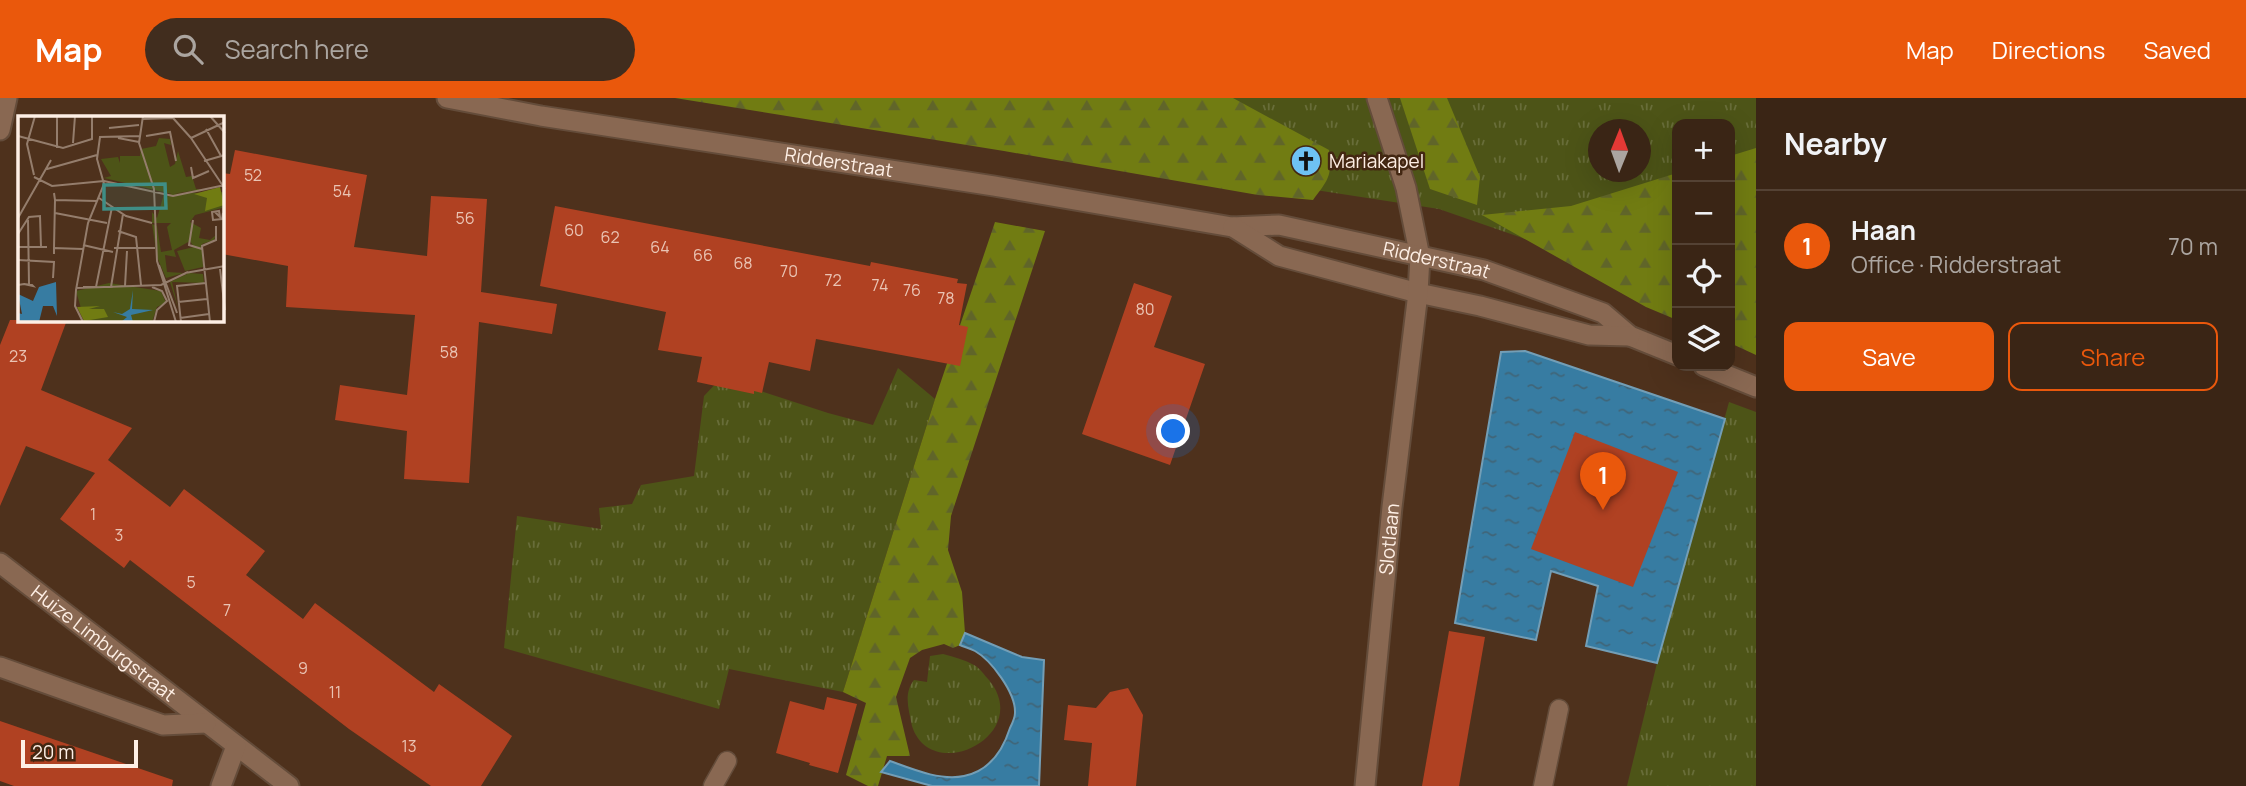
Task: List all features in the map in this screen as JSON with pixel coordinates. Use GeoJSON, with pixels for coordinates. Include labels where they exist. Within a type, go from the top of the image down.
{"type":"FeatureCollection","features":[{"type":"Feature","properties":{"kind":"street"},"geometry":{"type":"LineString","coordinates":[[0,130],[8,98]]}},
{"type":"Feature","properties":{"kind":"street","name":"Ridderstraat"},"geometry":{"type":"LineString","coordinates":[[447,98],[541,116],[994,186],[1232,227],[1279,225],[1484,270],[1603,313],[1630,336],[1672,353]]}},
{"type":"Feature","properties":{"kind":"street"},"geometry":{"type":"LineString","coordinates":[[1377,98],[1406,188],[1420,257]]}},
{"type":"Feature","properties":{"kind":"street","name":"Ridderstraat"},"geometry":{"type":"LineString","coordinates":[[1232,227],[1279,256],[1589,335],[1630,336]]}},
{"type":"Feature","properties":{"kind":"street","name":"Slotlaan"},"geometry":{"type":"LineString","coordinates":[[1365,786],[1420,257]]}},
{"type":"Feature","properties":{"kind":"street"},"geometry":{"type":"LineString","coordinates":[[1716,371],[1756,387]]}},
{"type":"Feature","properties":{"kind":"street","name":"Huize Limburgstraat"},"geometry":{"type":"LineString","coordinates":[[0,563],[289,786]]}},
{"type":"Feature","properties":{"kind":"street","name":"Huize Limburgstraat"},"geometry":{"type":"LineString","coordinates":[[0,667],[163,725],[206,723]]}},
{"type":"Feature","properties":{"kind":"street"},"geometry":{"type":"LineString","coordinates":[[221,786],[236,746]]}},
{"type":"Feature","properties":{"kind":"lane"},"geometry":{"type":"LineString","coordinates":[[1543,786],[1559,709]]}},
{"type":"Feature","properties":{"kind":"lane"},"geometry":{"type":"LineString","coordinates":[[713,786],[727,761]]}},
{"type":"Feature","properties":{"kind":"green space"},"geometry":{"type":"Polygon","coordinates":[[[675,98],[1233,98],[1329,150],[1330,166],[1326,182],[1313,200],[1258,195],[675,98]]]}},
{"type":"Feature","properties":{"kind":"green space"},"geometry":{"type":"Polygon","coordinates":[[[716,98],[1756,98],[1756,319],[1735,312],[1735,119],[1672,119],[1672,290],[1439,209],[716,98]]]}},
{"type":"Feature","properties":{"kind":"green space"},"geometry":{"type":"Polygon","coordinates":[[[1400,98],[1447,98],[1480,177],[1477,205],[1430,189],[1400,98]]]}},
{"type":"Feature","properties":{"kind":"green space"},"geometry":{"type":"Polygon","coordinates":[[[1756,148],[1756,355],[1735,345],[1735,154],[1756,148]]]}},
{"type":"Feature","properties":{"kind":"green space"},"geometry":{"type":"Polygon","coordinates":[[[1672,175],[1672,318],[1646,307],[1482,215],[1571,206],[1672,175]]]}},
{"type":"Feature","properties":{"kind":"green space"},"geometry":{"type":"Polygon","coordinates":[[[995,222],[1045,231],[951,516],[948,550],[962,592],[965,633],[960,645],[953,648],[944,644],[922,650],[910,658],[896,697],[910,756],[887,756],[878,786],[868,786],[846,775],[866,703],[843,692],[935,399],[995,222]]]}},
{"type":"Feature","properties":{"kind":"green space"},"geometry":{"type":"Polygon","coordinates":[[[898,368],[935,399],[843,692],[729,669],[719,709],[504,648],[517,516],[601,529],[599,508],[632,504],[641,485],[694,476],[704,396],[721,378],[873,425],[898,368]]]}},
{"type":"Feature","properties":{"kind":"green space"},"geometry":{"type":"Polygon","coordinates":[[[1729,402],[1756,412],[1756,786],[1627,786],[1657,663],[1729,402]]]}},
{"type":"Feature","properties":{"kind":"green space"},"geometry":{"type":"Polygon","coordinates":[[[943,654],[978,668],[989,680],[999,700],[999,719],[989,735],[974,746],[957,752],[938,752],[923,744],[912,726],[908,708],[909,691],[914,680],[927,682],[930,656],[943,654]]]}},
{"type":"Feature","properties":{"kind":"water"},"geometry":{"type":"Polygon","coordinates":[[[1525,351],[1725,419],[1657,663],[1586,646],[1598,586],[1551,571],[1536,640],[1455,623],[1501,352],[1525,351]]]}},
{"type":"Feature","properties":{"kind":"water"},"geometry":{"type":"Polygon","coordinates":[[[965,633],[1022,657],[1044,660],[1039,786],[932,786],[881,772],[890,761],[936,776],[964,776],[981,769],[999,752],[1014,718],[1014,705],[1007,687],[988,662],[975,651],[960,645],[965,633]]]}},
{"type":"Feature","properties":{"kind":"building"},"geometry":{"type":"Polygon","coordinates":[[[235,150],[367,175],[354,247],[427,256],[431,196],[487,199],[481,292],[557,304],[552,334],[479,322],[469,483],[404,479],[407,431],[335,420],[340,385],[407,395],[415,315],[286,307],[288,266],[224,254],[224,173],[230,174],[235,150]]]}},
{"type":"Feature","properties":{"kind":"building"},"geometry":{"type":"Polygon","coordinates":[[[555,206],[870,266],[871,262],[958,279],[957,283],[967,284],[959,325],[968,327],[960,366],[816,339],[810,371],[769,362],[762,393],[754,391],[754,394],[697,382],[702,357],[658,350],[666,312],[540,286],[555,206]]]}},
{"type":"Feature","properties":{"kind":"building"},"geometry":{"type":"Polygon","coordinates":[[[1134,283],[1172,296],[1154,347],[1205,364],[1170,465],[1082,434],[1134,283]]]}},
{"type":"Feature","properties":{"kind":"building"},"geometry":{"type":"Polygon","coordinates":[[[10,320],[66,322],[41,390],[132,428],[108,460],[170,507],[184,489],[265,551],[246,575],[303,619],[315,603],[434,692],[439,684],[512,736],[481,786],[431,786],[349,729],[130,560],[124,568],[60,519],[95,473],[26,446],[0,506],[0,345],[10,320]]]}},
{"type":"Feature","properties":{"kind":"building"},"geometry":{"type":"Polygon","coordinates":[[[1575,432],[1678,472],[1633,587],[1531,549],[1575,432]]]}},
{"type":"Feature","properties":{"kind":"building"},"geometry":{"type":"Polygon","coordinates":[[[1449,631],[1485,637],[1459,786],[1422,786],[1449,631]]]}},
{"type":"Feature","properties":{"kind":"building"},"geometry":{"type":"Polygon","coordinates":[[[1128,688],[1143,715],[1136,786],[1088,786],[1092,743],[1064,740],[1068,705],[1096,708],[1110,692],[1128,688]]]}},
{"type":"Feature","properties":{"kind":"building"},"geometry":{"type":"Polygon","coordinates":[[[827,697],[857,704],[838,773],[776,753],[790,701],[824,710],[827,697]]]}},
{"type":"Feature","properties":{"kind":"building"},"geometry":{"type":"Polygon","coordinates":[[[0,721],[173,780],[172,786],[14,786],[0,781],[0,721]]]}},
{"type":"Feature","properties":{"kind":"place","name":"Mariakapel"},"geometry":{"type":"Point","coordinates":[1306,161]}},
{"type":"Feature","properties":{"kind":"place","name":"Haan"},"geometry":{"type":"Point","coordinates":[1603,510]}}]}
